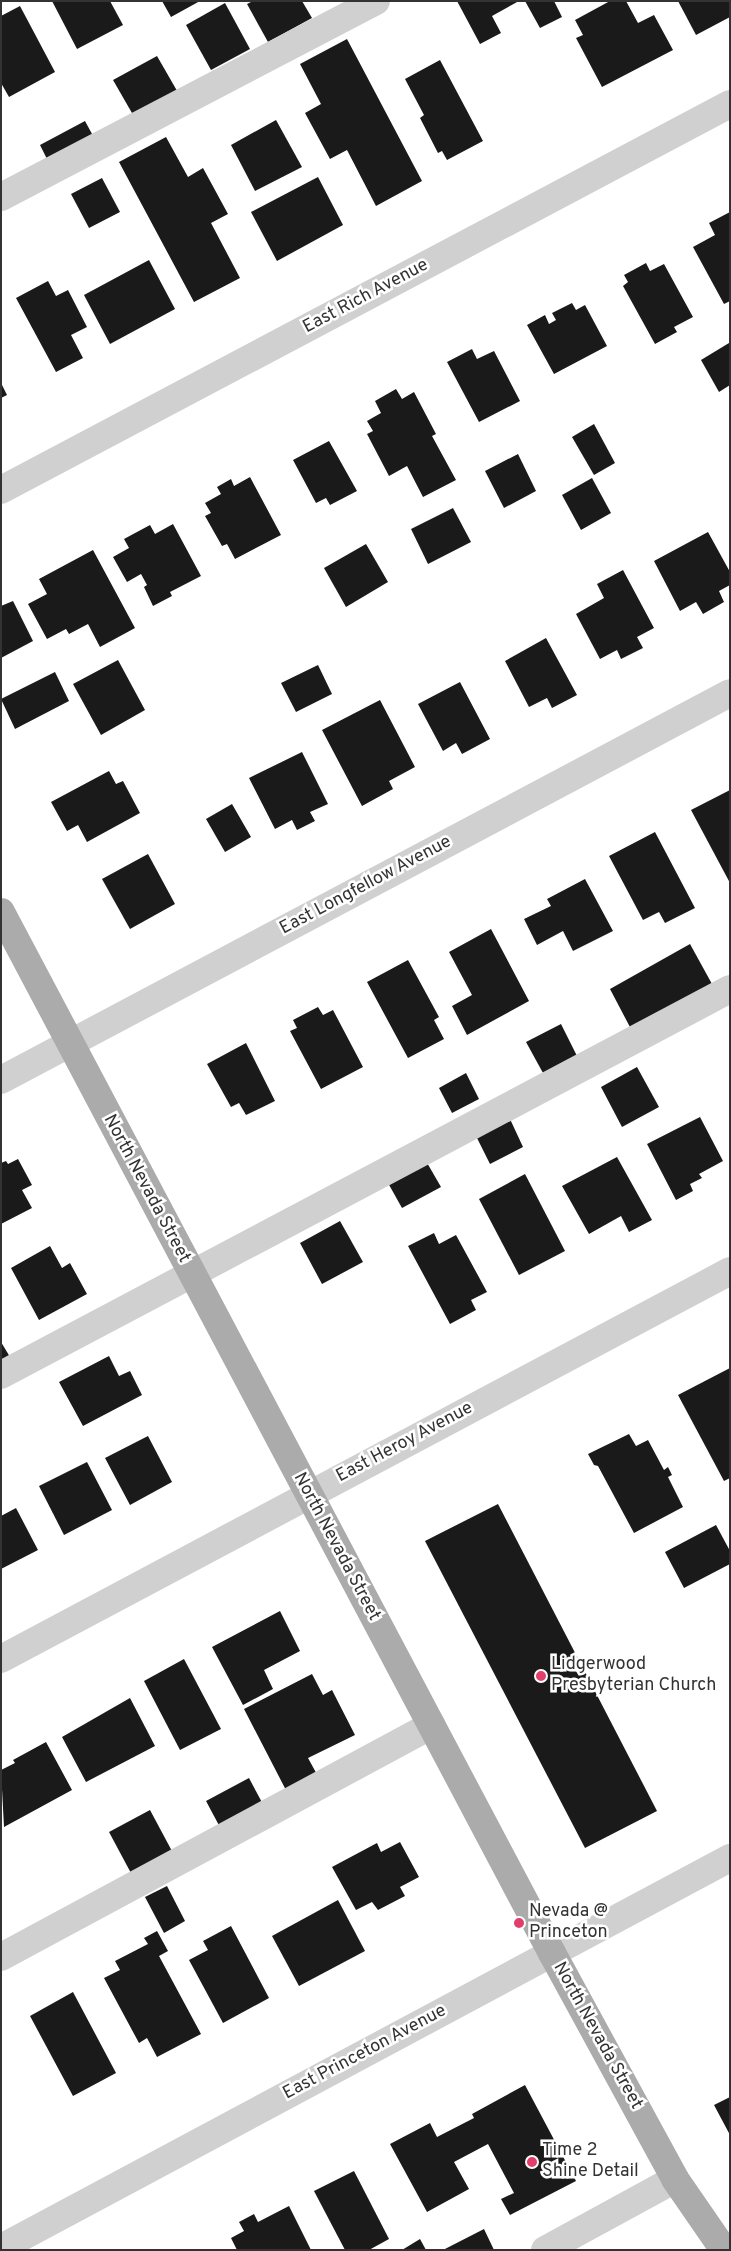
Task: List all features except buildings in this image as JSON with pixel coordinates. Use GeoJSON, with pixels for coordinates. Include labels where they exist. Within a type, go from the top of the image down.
{"type":"FeatureCollection","features":[{"type":"Feature","properties":{"kind":"main road","name":"North Nevada Street"},"geometry":{"type":"LineString","coordinates":[[1,912],[69,1044],[552,1953],[675,2179],[724,2250]]}},
{"type":"Feature","properties":{"kind":"main road","name":"North Nevada Street"},"geometry":{"type":"LineString","coordinates":[[675,2179],[703,2250]]}},
{"type":"Feature","properties":{"kind":"street"},"geometry":{"type":"LineString","coordinates":[[1,197],[376,1]]}},
{"type":"Feature","properties":{"kind":"street","name":"East Rich Avenue"},"geometry":{"type":"LineString","coordinates":[[1,490],[730,104]]}},
{"type":"Feature","properties":{"kind":"street","name":"East Longfellow Avenue"},"geometry":{"type":"LineString","coordinates":[[1,1080],[730,692]]}},
{"type":"Feature","properties":{"kind":"street"},"geometry":{"type":"LineString","coordinates":[[1,1375],[730,989]]}},
{"type":"Feature","properties":{"kind":"street","name":"East Heroy Avenue"},"geometry":{"type":"LineString","coordinates":[[1,1659],[730,1271]]}},
{"type":"Feature","properties":{"kind":"street"},"geometry":{"type":"LineString","coordinates":[[1,1957],[431,1725]]}},
{"type":"Feature","properties":{"kind":"street","name":"East Princeton Avenue"},"geometry":{"type":"LineString","coordinates":[[1,2248],[730,1858]]}},
{"type":"Feature","properties":{"kind":"street"},"geometry":{"type":"LineString","coordinates":[[545,2250],[675,2179]]}},
{"type":"Feature","properties":{"kind":"place","name":"Lidgerwood Presbyterian Church"},"geometry":{"type":"Point","coordinates":[541,1676]}},
{"type":"Feature","properties":{"kind":"place","name":"Nevada @ Princeton"},"geometry":{"type":"Point","coordinates":[519,1923]}},
{"type":"Feature","properties":{"kind":"place","name":"Time 2 Shine Detail"},"geometry":{"type":"Point","coordinates":[532,2162]}}]}
